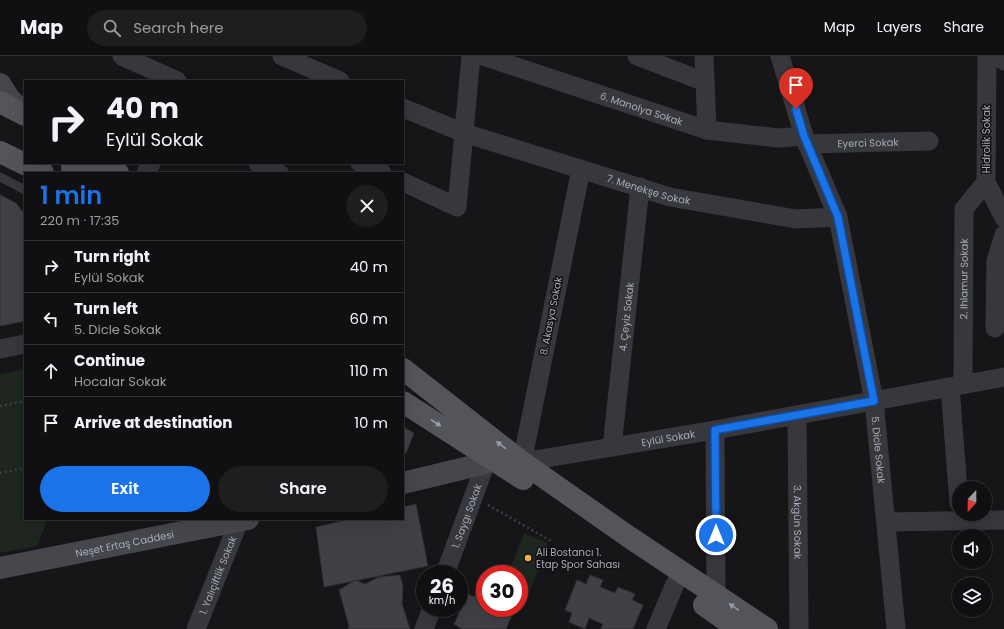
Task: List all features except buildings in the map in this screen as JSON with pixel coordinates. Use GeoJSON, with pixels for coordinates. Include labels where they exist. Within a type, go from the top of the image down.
{"type":"FeatureCollection","features":[{"type":"Feature","properties":{"kind":"main road"},"geometry":{"type":"LineString","coordinates":[[0,84],[9,98],[24,114]]}},
{"type":"Feature","properties":{"kind":"main road"},"geometry":{"type":"LineString","coordinates":[[0,102],[24,114]]}},
{"type":"Feature","properties":{"kind":"main road"},"geometry":{"type":"LineString","coordinates":[[0,152],[24,164]]}},
{"type":"Feature","properties":{"kind":"main road"},"geometry":{"type":"LineString","coordinates":[[25,164],[41,172]]}},
{"type":"Feature","properties":{"kind":"main road"},"geometry":{"type":"LineString","coordinates":[[105,164],[117,172]]}},
{"type":"Feature","properties":{"kind":"main road"},"geometry":{"type":"LineString","coordinates":[[73,172],[72,168],[93,172]]}},
{"type":"Feature","properties":{"kind":"main road"},"geometry":{"type":"LineString","coordinates":[[404,370],[522,462],[766,629]]}},
{"type":"Feature","properties":{"kind":"main road"},"geometry":{"type":"LineString","coordinates":[[404,403],[487,460],[512,471],[589,525],[657,566],[675,584],[738,629]]}},
{"type":"Feature","properties":{"kind":"main road"},"geometry":{"type":"LineString","coordinates":[[404,483],[487,460]]}},
{"type":"Feature","properties":{"kind":"main road","name":"Neşet Ertaş Caddesi"},"geometry":{"type":"LineString","coordinates":[[0,568],[244,520]]}},
{"type":"Feature","properties":{"kind":"street"},"geometry":{"type":"LineString","coordinates":[[122,56],[176,80]]}},
{"type":"Feature","properties":{"kind":"street"},"geometry":{"type":"LineString","coordinates":[[282,56],[338,80]]}},
{"type":"Feature","properties":{"kind":"street"},"geometry":{"type":"LineString","coordinates":[[404,182],[457,207],[470,56]]}},
{"type":"Feature","properties":{"kind":"street","name":"6. Manolya Sokak"},"geometry":{"type":"LineString","coordinates":[[483,56],[707,130],[805,140]]}},
{"type":"Feature","properties":{"kind":"street"},"geometry":{"type":"LineString","coordinates":[[637,56],[705,82]]}},
{"type":"Feature","properties":{"kind":"street"},"geometry":{"type":"LineString","coordinates":[[704,56],[707,130]]}},
{"type":"Feature","properties":{"kind":"street","name":"5. Dicle Sokak"},"geometry":{"type":"LineString","coordinates":[[780,56],[805,140],[838,217],[874,401],[887,522],[896,629]]}},
{"type":"Feature","properties":{"kind":"street","name":"Hidrolik Sokak"},"geometry":{"type":"LineString","coordinates":[[986,56],[986,182],[1004,218]]}},
{"type":"Feature","properties":{"kind":"street"},"geometry":{"type":"LineString","coordinates":[[998,56],[1004,61]]}},
{"type":"Feature","properties":{"kind":"street","name":"7. Menekşe Sokak"},"geometry":{"type":"LineString","coordinates":[[404,108],[464,133],[670,197],[796,219],[838,217]]}},
{"type":"Feature","properties":{"kind":"street","name":"Eyerci Sokak"},"geometry":{"type":"LineString","coordinates":[[805,140],[929,141]]}},
{"type":"Feature","properties":{"kind":"street"},"geometry":{"type":"LineString","coordinates":[[260,164],[277,172]]}},
{"type":"Feature","properties":{"kind":"street"},"geometry":{"type":"LineString","coordinates":[[362,164],[380,172]]}},
{"type":"Feature","properties":{"kind":"street","name":"8. Akasya Sokak"},"geometry":{"type":"LineString","coordinates":[[522,462],[581,170]]}},
{"type":"Feature","properties":{"kind":"street","name":"2. Ihlamur Sokak"},"geometry":{"type":"LineString","coordinates":[[959,481],[956,386],[964,209],[986,182]]}},
{"type":"Feature","properties":{"kind":"street","name":"4. Çeyiz Sokak"},"geometry":{"type":"LineString","coordinates":[[612,447],[640,188]]}},
{"type":"Feature","properties":{"kind":"street"},"geometry":{"type":"LineString","coordinates":[[995,328],[996,261],[1004,235]]}},
{"type":"Feature","properties":{"kind":"street"},"geometry":{"type":"LineString","coordinates":[[0,349],[24,344]]}},
{"type":"Feature","properties":{"kind":"street","name":"Eylül Sokak"},"geometry":{"type":"LineString","coordinates":[[522,462],[715,430],[1004,377]]}},
{"type":"Feature","properties":{"kind":"street","name":"3. Akgün Sokak"},"geometry":{"type":"LineString","coordinates":[[797,415],[799,629]]}},
{"type":"Feature","properties":{"kind":"street"},"geometry":{"type":"LineString","coordinates":[[715,430],[716,596]]}},
{"type":"Feature","properties":{"kind":"street","name":"1. Saygı Sokak"},"geometry":{"type":"LineString","coordinates":[[448,565],[487,460]]}},
{"type":"Feature","properties":{"kind":"street"},"geometry":{"type":"LineString","coordinates":[[887,522],[952,514]]}},
{"type":"Feature","properties":{"kind":"street"},"geometry":{"type":"LineString","coordinates":[[992,518],[1004,520]]}},
{"type":"Feature","properties":{"kind":"street","name":"1. Yalıçiftlik Sokak"},"geometry":{"type":"LineString","coordinates":[[196,629],[244,520]]}},
{"type":"Feature","properties":{"kind":"street"},"geometry":{"type":"LineString","coordinates":[[656,629],[675,584]]}},
{"type":"Feature","properties":{"kind":"street"},"geometry":{"type":"LineString","coordinates":[[424,629],[429,617]]}},
{"type":"Feature","properties":{"kind":"lane"},"geometry":{"type":"LineString","coordinates":[[0,177],[24,189]]}},
{"type":"Feature","properties":{"kind":"path"},"geometry":{"type":"LineString","coordinates":[[0,406],[24,401]]}},
{"type":"Feature","properties":{"kind":"path"},"geometry":{"type":"LineString","coordinates":[[0,473],[24,468]]}},
{"type":"Feature","properties":{"kind":"path"},"geometry":{"type":"LineString","coordinates":[[474,497],[551,541]]}},
{"type":"Feature","properties":{"kind":"shaded area"},"geometry":{"type":"Polygon","coordinates":[[[24,369],[24,520],[48,520],[37,546],[0,553],[0,374],[24,369]]]}},
{"type":"Feature","properties":{"kind":"shaded area","name":"Ali Bostancı 1. Etap Spor Sahası"},"geometry":{"type":"Polygon","coordinates":[[[524,533],[548,543],[529,594],[528,565],[512,565],[524,533]]]}},
{"type":"Feature","properties":{"kind":"place","name":"Ali Bostancı 1. Etap Spor Sahası"},"geometry":{"type":"Point","coordinates":[528,558]}},
{"type":"Feature","properties":{"kind":"route"},"geometry":{"type":"LineString","coordinates":[[716,535],[715,430],[874,401],[838,217],[804,136],[796,109]]}}]}
